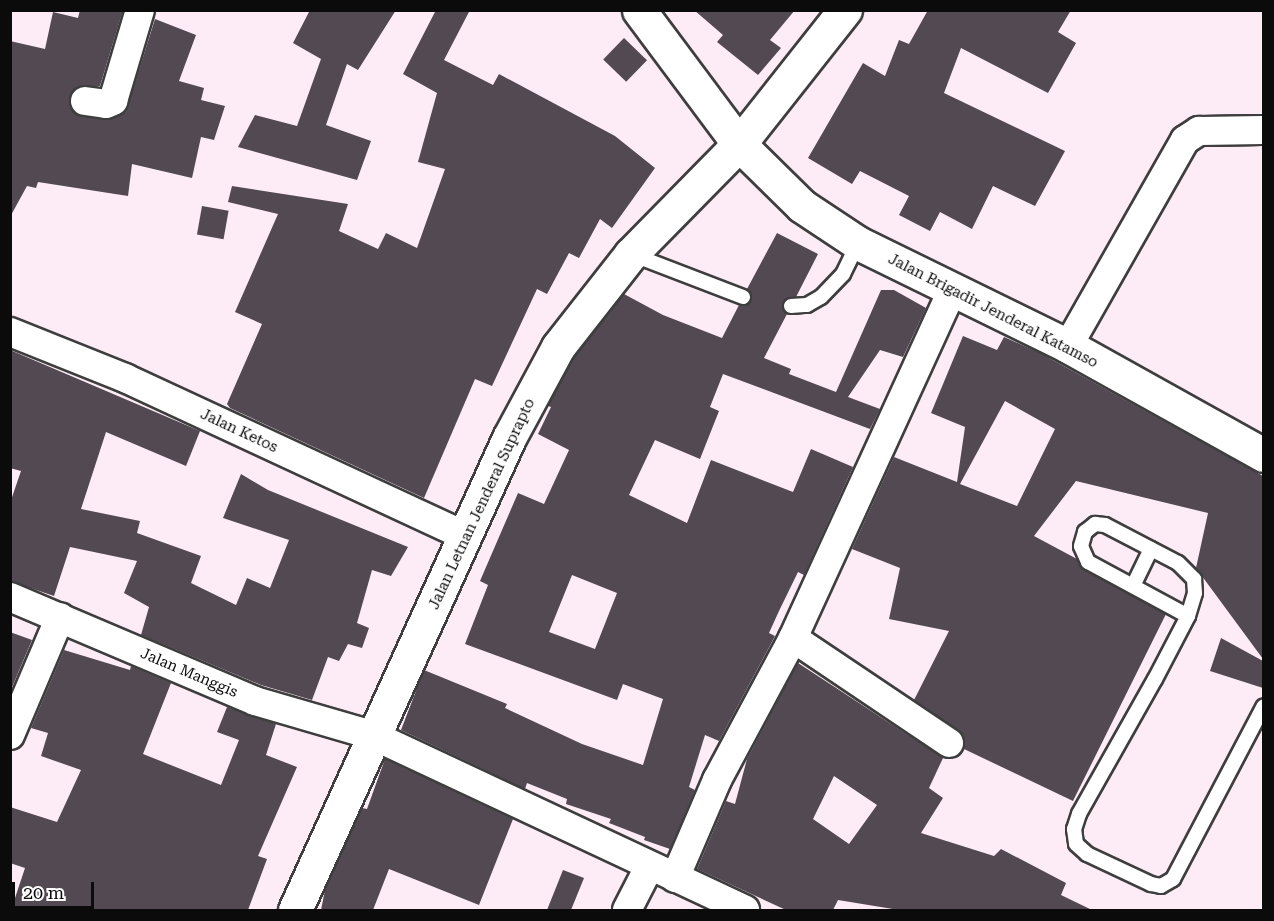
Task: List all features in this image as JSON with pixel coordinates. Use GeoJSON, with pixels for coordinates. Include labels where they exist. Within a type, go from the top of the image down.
{"type":"FeatureCollection","features":[{"type":"Feature","properties":{"kind":"street"},"geometry":{"type":"LineString","coordinates":[[85,101],[106,104],[113,101],[140,10]]}},
{"type":"Feature","properties":{"kind":"street","name":"Jalan Brigadir Jenderal Katamso"},"geometry":{"type":"LineString","coordinates":[[639,10],[739,144],[802,206],[858,243],[1068,346],[1263,455]]}},
{"type":"Feature","properties":{"kind":"street","name":"Jalan Letnan Jenderal Suprapto"},"geometry":{"type":"LineString","coordinates":[[295,910],[372,735],[509,438],[558,347],[631,254],[739,144],[845,10]]}},
{"type":"Feature","properties":{"kind":"street"},"geometry":{"type":"LineString","coordinates":[[1068,346],[1185,140],[1198,130],[1263,130]]}},
{"type":"Feature","properties":{"kind":"street"},"geometry":{"type":"LineString","coordinates":[[627,910],[662,873],[717,780],[793,638],[952,290]]}},
{"type":"Feature","properties":{"kind":"street","name":"Jalan Ketos"},"geometry":{"type":"LineString","coordinates":[[10,332],[125,378],[465,536]]}},
{"type":"Feature","properties":{"kind":"street","name":"Jalan Manggis"},"geometry":{"type":"LineString","coordinates":[[10,597],[255,701],[372,735],[745,910]]}},
{"type":"Feature","properties":{"kind":"street"},"geometry":{"type":"LineString","coordinates":[[10,735],[60,617]]}},
{"type":"Feature","properties":{"kind":"street"},"geometry":{"type":"LineString","coordinates":[[793,638],[949,743]]}},
{"type":"Feature","properties":{"kind":"lane"},"geometry":{"type":"LineString","coordinates":[[791,306],[807,305],[834,285],[858,243]]}},
{"type":"Feature","properties":{"kind":"lane"},"geometry":{"type":"LineString","coordinates":[[631,254],[743,297]]}},
{"type":"Feature","properties":{"kind":"lane"},"geometry":{"type":"LineString","coordinates":[[1188,616],[1088,562],[1081,546],[1085,532],[1095,524],[1105,525],[1178,564],[1194,579],[1188,616],[1078,814],[1074,830],[1076,844],[1088,854],[1151,884],[1161,886],[1173,879],[1263,706]]}},
{"type":"Feature","properties":{"kind":"lane"},"geometry":{"type":"LineString","coordinates":[[1134,586],[1151,549]]}},
{"type":"Feature","properties":{"kind":"building"},"geometry":{"type":"Polygon","coordinates":[[[80,10],[123,10],[100,86],[79,86],[72,91],[70,107],[75,114],[104,120],[126,112],[155,19],[196,35],[179,81],[204,88],[201,100],[225,106],[214,140],[201,137],[192,178],[132,164],[128,196],[38,182],[36,188],[27,186],[10,217],[10,41],[45,49],[53,12],[78,18],[80,10]]]}},
{"type":"Feature","properties":{"kind":"building"},"geometry":{"type":"Polygon","coordinates":[[[310,10],[396,10],[358,70],[347,64],[326,125],[371,141],[357,180],[238,147],[255,115],[297,126],[321,59],[293,43],[310,10]]]}},
{"type":"Feature","properties":{"kind":"building"},"geometry":{"type":"Polygon","coordinates":[[[436,10],[470,10],[444,60],[493,85],[499,74],[615,136],[655,168],[612,228],[600,219],[579,258],[569,253],[547,294],[537,289],[492,386],[475,379],[424,498],[230,408],[227,404],[262,324],[235,312],[278,214],[228,202],[232,186],[348,204],[339,231],[378,249],[386,233],[417,248],[445,169],[418,162],[437,93],[403,74],[436,10]]]}},
{"type":"Feature","properties":{"kind":"building"},"geometry":{"type":"Polygon","coordinates":[[[694,10],[795,10],[770,40],[781,48],[758,75],[717,42],[723,35],[694,10]]]}},
{"type":"Feature","properties":{"kind":"building"},"geometry":{"type":"Polygon","coordinates":[[[928,10],[1071,10],[1058,32],[1076,43],[1048,93],[961,48],[944,93],[1065,151],[1035,206],[993,186],[972,229],[940,212],[930,231],[899,215],[909,196],[860,171],[852,184],[808,158],[863,63],[885,76],[899,40],[909,44],[928,10]]]}},
{"type":"Feature","properties":{"kind":"building"},"geometry":{"type":"Polygon","coordinates":[[[624,38],[647,60],[626,82],[603,60],[624,38]]]}},
{"type":"Feature","properties":{"kind":"building"},"geometry":{"type":"Polygon","coordinates":[[[202,206],[229,211],[224,239],[197,235],[202,206]]]}},
{"type":"Feature","properties":{"kind":"building"},"geometry":{"type":"Polygon","coordinates":[[[777,233],[818,254],[796,297],[783,302],[787,314],[764,358],[791,369],[789,374],[836,392],[881,290],[894,290],[926,308],[903,357],[880,350],[848,397],[880,409],[870,429],[723,374],[710,407],[719,411],[700,459],[655,440],[629,495],[687,523],[711,460],[793,492],[811,449],[853,467],[804,575],[798,572],[779,611],[769,633],[775,636],[719,741],[705,735],[689,787],[695,790],[670,849],[644,840],[645,837],[609,823],[611,819],[566,804],[567,799],[527,783],[525,789],[401,730],[424,670],[507,704],[505,708],[582,744],[643,765],[663,699],[623,684],[617,700],[465,644],[488,585],[480,581],[518,493],[544,504],[569,450],[538,434],[551,407],[548,406],[574,357],[624,294],[663,315],[722,338],[739,305],[751,301],[747,289],[777,233]],[[572,575],[549,632],[595,649],[617,593],[572,575]]]}},
{"type":"Feature","properties":{"kind":"building"},"geometry":{"type":"Polygon","coordinates":[[[963,336],[997,350],[1004,337],[1042,354],[1263,476],[1263,659],[1196,568],[1208,513],[1076,481],[1034,536],[1077,559],[1084,570],[1166,614],[1073,801],[964,749],[964,736],[959,730],[914,700],[949,631],[889,619],[900,568],[852,549],[894,457],[957,482],[965,427],[931,413],[963,336]],[[1005,401],[960,484],[1017,506],[1055,429],[1005,401]]]}},
{"type":"Feature","properties":{"kind":"building"},"geometry":{"type":"Polygon","coordinates":[[[10,350],[200,431],[186,466],[106,432],[81,509],[140,521],[137,533],[201,556],[191,583],[236,605],[247,578],[270,588],[289,540],[223,518],[241,474],[268,490],[408,547],[391,576],[372,570],[357,623],[369,628],[362,648],[348,644],[339,661],[328,657],[312,700],[261,685],[141,635],[149,607],[124,593],[137,561],[70,547],[54,596],[10,581],[10,503],[21,471],[10,468],[10,350]]]}},
{"type":"Feature","properties":{"kind":"building"},"geometry":{"type":"Polygon","coordinates":[[[10,632],[32,640],[10,692],[10,632]]]}},
{"type":"Feature","properties":{"kind":"building"},"geometry":{"type":"Polygon","coordinates":[[[1221,638],[1263,661],[1263,688],[1210,671],[1221,638]]]}},
{"type":"Feature","properties":{"kind":"building"},"geometry":{"type":"Polygon","coordinates":[[[64,650],[130,670],[131,666],[171,683],[143,754],[221,785],[239,740],[217,732],[227,707],[276,724],[266,755],[297,767],[258,856],[267,859],[248,910],[11,910],[25,868],[10,863],[10,807],[57,822],[81,770],[41,756],[48,733],[31,728],[64,650]]]}},
{"type":"Feature","properties":{"kind":"building"},"geometry":{"type":"Polygon","coordinates":[[[798,663],[943,758],[929,788],[943,798],[921,833],[994,856],[1001,849],[1066,883],[1061,895],[1092,910],[899,910],[838,900],[833,910],[786,910],[697,869],[726,801],[735,804],[747,759],[798,663]],[[834,776],[813,819],[849,844],[877,805],[834,776]]]}},
{"type":"Feature","properties":{"kind":"building"},"geometry":{"type":"Polygon","coordinates":[[[385,759],[513,819],[479,905],[389,869],[373,910],[321,910],[325,890],[362,808],[367,809],[385,759]]]}},
{"type":"Feature","properties":{"kind":"building"},"geometry":{"type":"Polygon","coordinates":[[[563,870],[584,878],[571,910],[547,910],[563,870]]]}}]}
